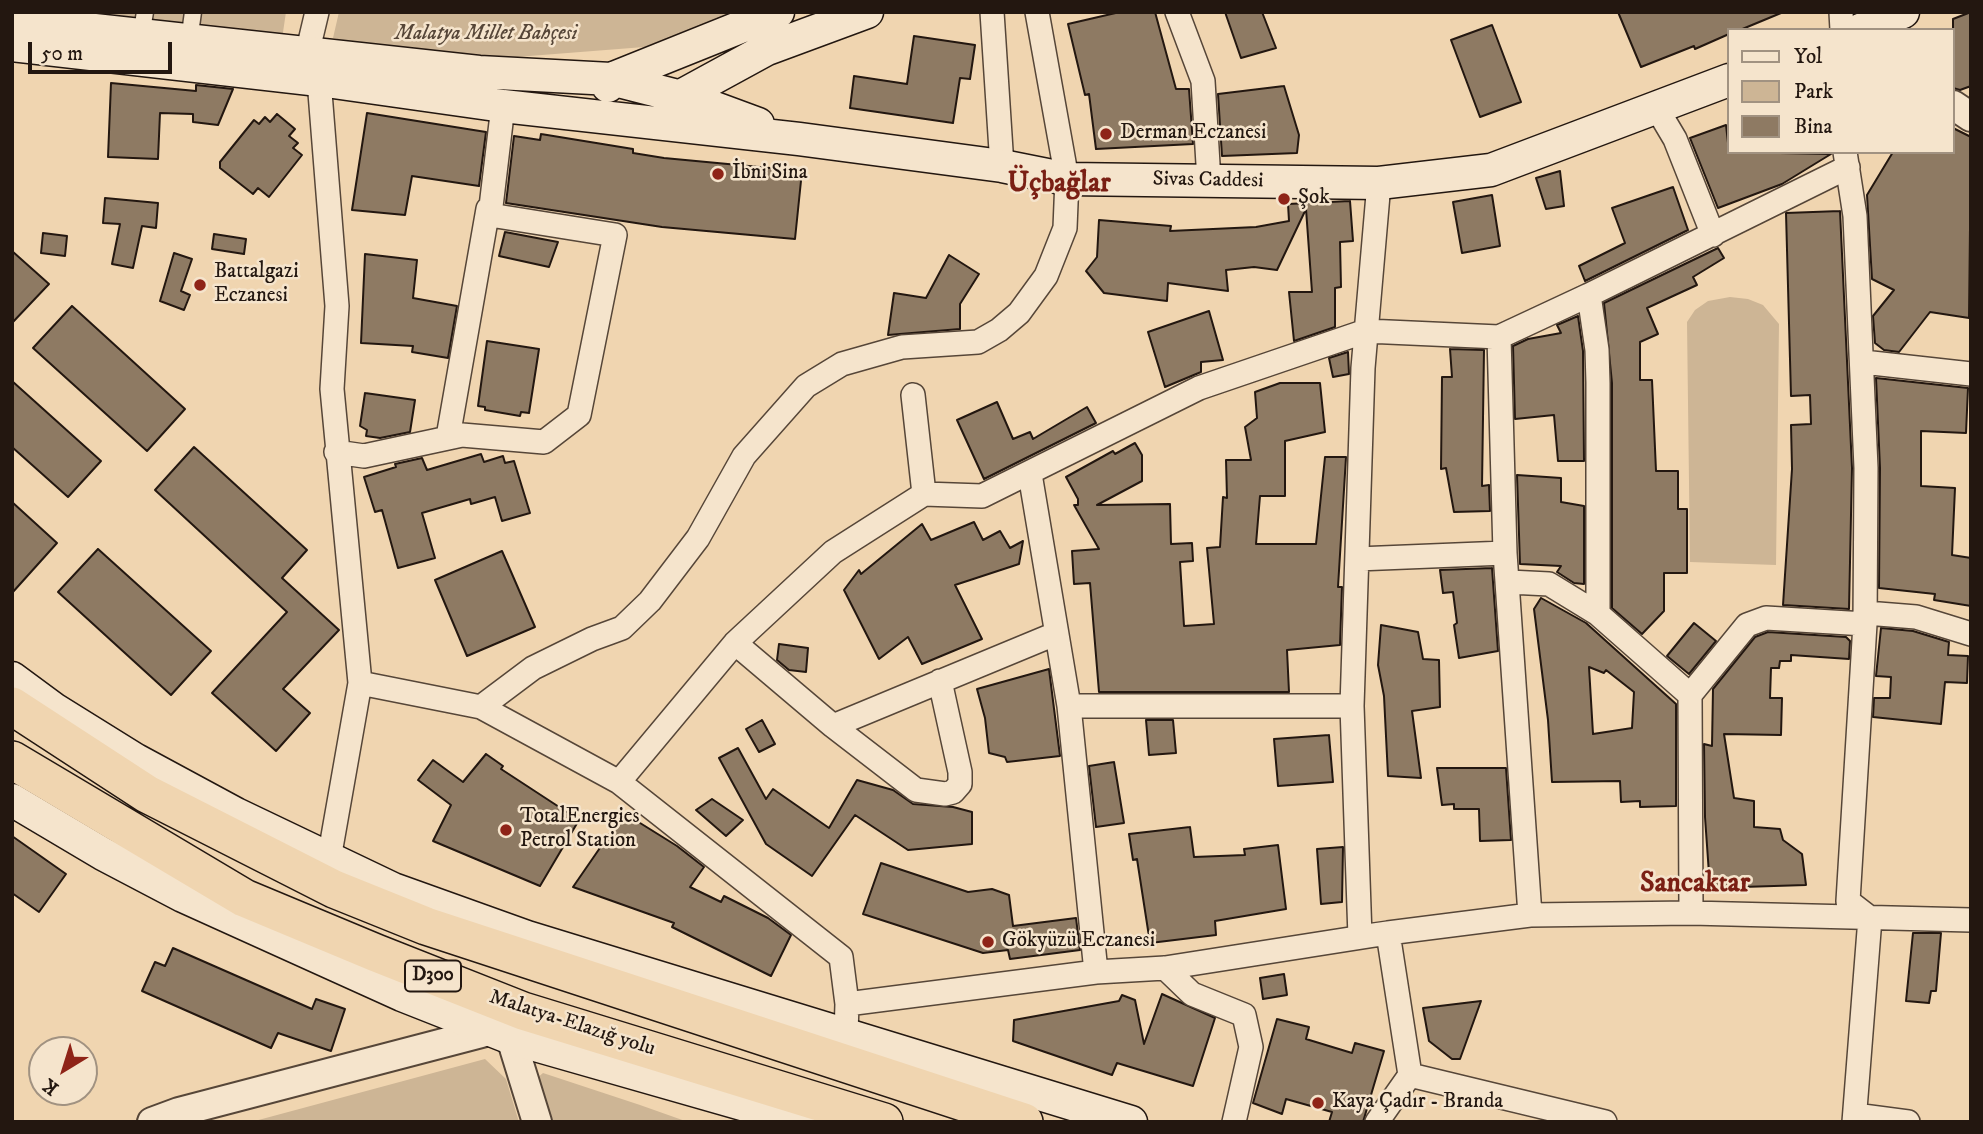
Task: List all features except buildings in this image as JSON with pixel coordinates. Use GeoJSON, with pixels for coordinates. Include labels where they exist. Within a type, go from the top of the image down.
{"type":"FeatureCollection","features":[{"type":"Feature","properties":{"kind":"highway","name":"D300"},"geometry":{"type":"LineString","coordinates":[[12,706],[147,794],[334,889],[426,926],[1024,1122]]}},
{"type":"Feature","properties":{"kind":"highway","name":"Malatya-Elazığ yolu"},"geometry":{"type":"LineString","coordinates":[[12,760],[244,898],[523,1011],[795,1113],[884,1122]]}},
{"type":"Feature","properties":{"kind":"main road"},"geometry":{"type":"LineString","coordinates":[[592,117],[611,79],[778,12]]}},
{"type":"Feature","properties":{"kind":"main road"},"geometry":{"type":"LineString","coordinates":[[652,124],[679,97],[767,49],[867,12]]}},
{"type":"Feature","properties":{"kind":"main road"},"geometry":{"type":"LineString","coordinates":[[1865,28],[1903,12]]}},
{"type":"Feature","properties":{"kind":"main road"},"geometry":{"type":"LineString","coordinates":[[12,21],[191,27],[313,67],[503,106],[799,139]]}},
{"type":"Feature","properties":{"kind":"main road"},"geometry":{"type":"LineString","coordinates":[[12,45],[313,67],[611,79],[679,97],[799,139]]}},
{"type":"Feature","properties":{"kind":"main road","name":"Sivas Caddesi"},"geometry":{"type":"LineString","coordinates":[[799,139],[1002,166],[1068,179],[1378,183],[1491,170],[1728,80]]}},
{"type":"Feature","properties":{"kind":"main road"},"geometry":{"type":"LineString","coordinates":[[12,678],[54,709],[136,760],[393,889],[474,920],[846,1018],[1130,1122]]}},
{"type":"Feature","properties":{"kind":"main road"},"geometry":{"type":"LineString","coordinates":[[12,800],[103,854],[183,896],[402,995],[502,1034],[795,1113]]}},
{"type":"Feature","properties":{"kind":"street"},"geometry":{"type":"LineString","coordinates":[[317,12],[313,67],[337,306],[332,389],[360,683],[329,859]]}},
{"type":"Feature","properties":{"kind":"street"},"geometry":{"type":"LineString","coordinates":[[992,12],[1002,166]]}},
{"type":"Feature","properties":{"kind":"street"},"geometry":{"type":"LineString","coordinates":[[481,707],[533,668],[592,639],[622,628],[641,610],[698,538],[744,456],[806,386],[842,364],[902,347],[978,342],[999,330],[1019,313],[1046,276],[1065,228],[1068,179],[1037,12]]}},
{"type":"Feature","properties":{"kind":"street"},"geometry":{"type":"LineString","coordinates":[[1177,12],[1203,81],[1209,181]]}},
{"type":"Feature","properties":{"kind":"street"},"geometry":{"type":"LineString","coordinates":[[448,437],[503,106]]}},
{"type":"Feature","properties":{"kind":"street"},"geometry":{"type":"LineString","coordinates":[[1955,106],[1971,117]]}},
{"type":"Feature","properties":{"kind":"street"},"geometry":{"type":"LineString","coordinates":[[1656,107],[1675,139],[1713,235]]}},
{"type":"Feature","properties":{"kind":"street"},"geometry":{"type":"LineString","coordinates":[[619,782],[735,643],[833,552],[924,494],[982,496],[1199,388],[1366,331],[1499,337],[1713,235],[1846,160],[1855,216],[1863,362],[1866,619],[1848,901],[1870,918]]}},
{"type":"Feature","properties":{"kind":"street"},"geometry":{"type":"LineString","coordinates":[[1378,183],[1366,331],[1352,706],[1360,937],[1530,915],[1690,913],[1971,920]]}},
{"type":"Feature","properties":{"kind":"street"},"geometry":{"type":"LineString","coordinates":[[337,453],[364,456],[462,435],[544,442],[579,415],[615,235],[490,215],[488,209]]}},
{"type":"Feature","properties":{"kind":"street"},"geometry":{"type":"LineString","coordinates":[[1589,295],[1597,350],[1598,383],[1598,614]]}},
{"type":"Feature","properties":{"kind":"street"},"geometry":{"type":"LineString","coordinates":[[1499,337],[1506,553],[1530,915]]}},
{"type":"Feature","properties":{"kind":"street"},"geometry":{"type":"LineString","coordinates":[[1863,362],[1971,374]]}},
{"type":"Feature","properties":{"kind":"street"},"geometry":{"type":"LineString","coordinates":[[913,395],[924,494]]}},
{"type":"Feature","properties":{"kind":"street"},"geometry":{"type":"LineString","coordinates":[[1030,474],[1069,706],[1096,972]]}},
{"type":"Feature","properties":{"kind":"street"},"geometry":{"type":"LineString","coordinates":[[1357,559],[1506,553]]}},
{"type":"Feature","properties":{"kind":"street"},"geometry":{"type":"LineString","coordinates":[[1509,582],[1549,584],[1598,614],[1690,695]]}},
{"type":"Feature","properties":{"kind":"street"},"geometry":{"type":"LineString","coordinates":[[1690,913],[1690,695],[1747,625],[1766,618],[1916,617],[1971,634]]}},
{"type":"Feature","properties":{"kind":"street"},"geometry":{"type":"LineString","coordinates":[[833,726],[1055,634]]}},
{"type":"Feature","properties":{"kind":"street"},"geometry":{"type":"LineString","coordinates":[[735,643],[833,726],[916,790],[934,794],[953,792],[960,784],[960,772],[940,681]]}},
{"type":"Feature","properties":{"kind":"street"},"geometry":{"type":"LineString","coordinates":[[360,683],[481,707],[619,782],[841,957],[846,1018],[1096,972],[1165,968],[1388,933]]}},
{"type":"Feature","properties":{"kind":"street"},"geometry":{"type":"LineString","coordinates":[[1069,706],[1352,706]]}},
{"type":"Feature","properties":{"kind":"street"},"geometry":{"type":"LineString","coordinates":[[1870,918],[1854,1118],[1908,1122]]}},
{"type":"Feature","properties":{"kind":"street"},"geometry":{"type":"LineString","coordinates":[[1377,1122],[1410,1075],[1388,933]]}},
{"type":"Feature","properties":{"kind":"street"},"geometry":{"type":"LineString","coordinates":[[1165,968],[1192,993],[1244,1015],[1251,1047],[1234,1122]]}},
{"type":"Feature","properties":{"kind":"street"},"geometry":{"type":"LineString","coordinates":[[152,1122],[179,1112],[502,1034],[537,1122]]}},
{"type":"Feature","properties":{"kind":"street"},"geometry":{"type":"LineString","coordinates":[[1410,1075],[1605,1122]]}},
{"type":"Feature","properties":{"kind":"green space"},"geometry":{"type":"Polygon","coordinates":[[[46,12],[286,12],[282,39],[46,12]]]}},
{"type":"Feature","properties":{"kind":"green space","name":"Malatya Millet Bahçesi"},"geometry":{"type":"Polygon","coordinates":[[[339,12],[742,12],[657,46],[491,59],[411,54],[333,38],[339,12]]]}},
{"type":"Feature","properties":{"kind":"green space"},"geometry":{"type":"Polygon","coordinates":[[[1730,297],[1748,299],[1763,305],[1779,324],[1776,565],[1690,562],[1687,322],[1695,310],[1708,301],[1730,297]]]}},
{"type":"Feature","properties":{"kind":"green space"},"geometry":{"type":"Polygon","coordinates":[[[485,1059],[506,1079],[519,1122],[251,1122],[485,1059]]]}},
{"type":"Feature","properties":{"kind":"green space"},"geometry":{"type":"Polygon","coordinates":[[[543,1073],[688,1122],[543,1122],[536,1079],[543,1073]]]}},
{"type":"Feature","properties":{"kind":"place","name":"Derman Eczanesi"},"geometry":{"type":"Point","coordinates":[1106,134]}},
{"type":"Feature","properties":{"kind":"place","name":"İbni Sina"},"geometry":{"type":"Point","coordinates":[718,174]}},
{"type":"Feature","properties":{"kind":"place","name":"Şok"},"geometry":{"type":"Point","coordinates":[1284,199]}},
{"type":"Feature","properties":{"kind":"place","name":"Battalgazi Eczanesi"},"geometry":{"type":"Point","coordinates":[200,285]}},
{"type":"Feature","properties":{"kind":"place","name":"TotalEnergies Petrol Station"},"geometry":{"type":"Point","coordinates":[506,830]}},
{"type":"Feature","properties":{"kind":"place","name":"Gökyüzü Eczanesi"},"geometry":{"type":"Point","coordinates":[988,942]}},
{"type":"Feature","properties":{"kind":"place","name":"Kaya Çadır - Branda"},"geometry":{"type":"Point","coordinates":[1318,1103]}},
{"type":"Feature","properties":{"kind":"district","name":"Üçbağlar"},"geometry":{"type":"Point","coordinates":[1059,185]}},
{"type":"Feature","properties":{"kind":"district","name":"Sancaktar"},"geometry":{"type":"Point","coordinates":[1695,885]}}]}
